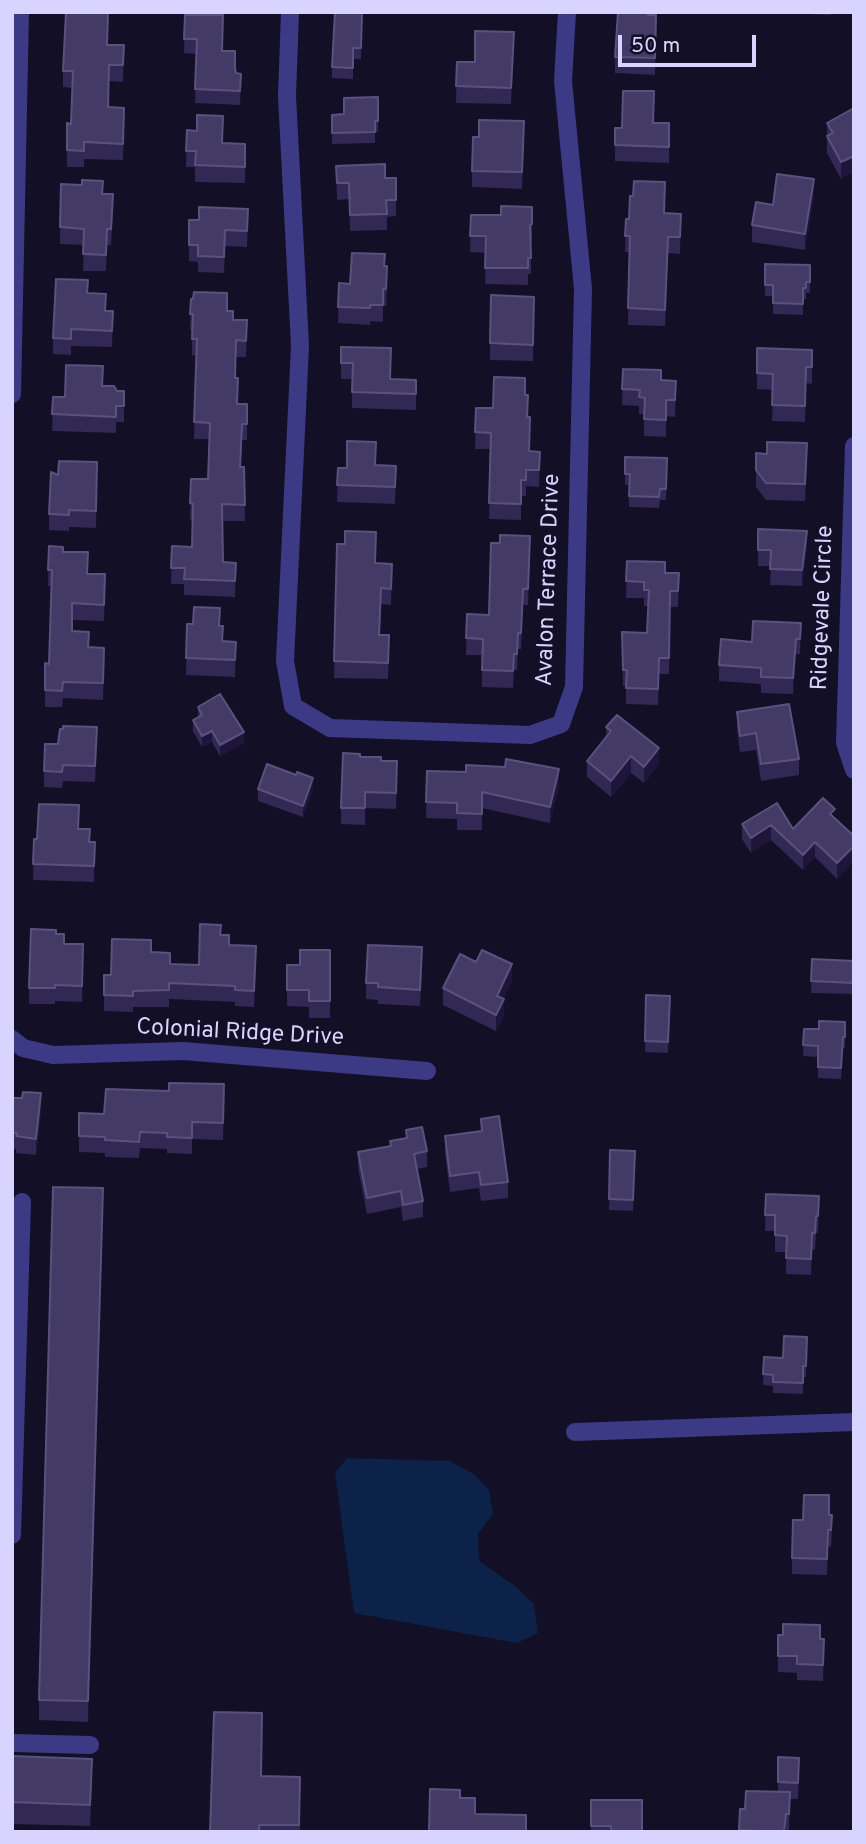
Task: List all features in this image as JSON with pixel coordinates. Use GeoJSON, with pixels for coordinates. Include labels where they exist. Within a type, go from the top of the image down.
{"type":"FeatureCollection","features":[{"type":"Feature","properties":{"kind":"street"},"geometry":{"type":"LineString","coordinates":[[12,394],[20,12]]}},
{"type":"Feature","properties":{"kind":"street","name":"Avalon Terrace Drive"},"geometry":{"type":"LineString","coordinates":[[289,12],[287,96],[300,346],[285,661],[293,706],[330,728],[530,735],[561,724],[574,687],[583,289],[564,81],[567,12]]}},
{"type":"Feature","properties":{"kind":"street","name":"Ridgevale Circle"},"geometry":{"type":"LineString","coordinates":[[854,446],[845,743],[854,770]]}},
{"type":"Feature","properties":{"kind":"street","name":"Colonial Ridge Drive"},"geometry":{"type":"LineString","coordinates":[[12,1039],[23,1048],[52,1055],[183,1051],[427,1071]]}},
{"type":"Feature","properties":{"kind":"street"},"geometry":{"type":"LineString","coordinates":[[12,1535],[16,1287],[22,1202]]}},
{"type":"Feature","properties":{"kind":"street"},"geometry":{"type":"LineString","coordinates":[[576,1432],[854,1422]]}},
{"type":"Feature","properties":{"kind":"street"},"geometry":{"type":"LineString","coordinates":[[12,1743],[90,1745]]}},
{"type":"Feature","properties":{"kind":"water"},"geometry":{"type":"Polygon","coordinates":[[[347,1458],[450,1461],[474,1474],[489,1490],[493,1514],[478,1534],[479,1561],[515,1586],[534,1604],[538,1633],[517,1643],[354,1613],[335,1473],[347,1458]]]}},
{"type":"Feature","properties":{"kind":"building"},"geometry":{"type":"Polygon","coordinates":[[[66,12],[108,12],[107,45],[124,45],[123,65],[109,65],[108,107],[124,108],[123,144],[84,142],[84,151],[67,150],[73,71],[63,71],[66,12]]]}},
{"type":"Feature","properties":{"kind":"building"},"geometry":{"type":"Polygon","coordinates":[[[335,12],[362,12],[361,48],[353,48],[353,68],[332,67],[335,12]]]}},
{"type":"Feature","properties":{"kind":"building"},"geometry":{"type":"Polygon","coordinates":[[[618,12],[648,12],[648,15],[656,15],[655,58],[615,57],[618,12]]]}},
{"type":"Feature","properties":{"kind":"building"},"geometry":{"type":"Polygon","coordinates":[[[185,15],[223,15],[222,51],[235,51],[236,73],[241,74],[240,91],[195,89],[197,39],[184,39],[185,15]]]}},
{"type":"Feature","properties":{"kind":"building"},"geometry":{"type":"Polygon","coordinates":[[[475,31],[514,32],[511,88],[456,86],[457,62],[475,62],[475,31]]]}},
{"type":"Feature","properties":{"kind":"building"},"geometry":{"type":"Polygon","coordinates":[[[623,91],[654,91],[653,123],[669,123],[669,147],[615,145],[615,128],[622,128],[623,91]]]}},
{"type":"Feature","properties":{"kind":"building"},"geometry":{"type":"Polygon","coordinates":[[[378,97],[375,132],[332,133],[332,115],[344,114],[344,98],[378,97]]]}},
{"type":"Feature","properties":{"kind":"building"},"geometry":{"type":"Polygon","coordinates":[[[854,108],[854,156],[841,162],[827,136],[833,133],[827,123],[854,108]]]}},
{"type":"Feature","properties":{"kind":"building"},"geometry":{"type":"Polygon","coordinates":[[[197,115],[223,116],[222,143],[245,144],[245,167],[195,165],[196,151],[186,151],[187,130],[197,131],[197,115]]]}},
{"type":"Feature","properties":{"kind":"building"},"geometry":{"type":"Polygon","coordinates":[[[479,120],[524,121],[522,172],[472,171],[473,137],[479,137],[479,120]]]}},
{"type":"Feature","properties":{"kind":"building"},"geometry":{"type":"Polygon","coordinates":[[[385,164],[385,178],[396,178],[396,200],[386,200],[387,214],[350,215],[349,183],[337,183],[336,166],[385,164]]]}},
{"type":"Feature","properties":{"kind":"building"},"geometry":{"type":"Polygon","coordinates":[[[777,174],[814,179],[805,234],[752,225],[756,202],[773,205],[777,174]]]}},
{"type":"Feature","properties":{"kind":"building"},"geometry":{"type":"Polygon","coordinates":[[[82,180],[103,181],[102,194],[113,194],[106,255],[83,254],[84,229],[60,227],[61,184],[82,185],[82,180]]]}},
{"type":"Feature","properties":{"kind":"building"},"geometry":{"type":"Polygon","coordinates":[[[634,181],[665,182],[664,213],[681,214],[680,237],[668,237],[665,310],[628,308],[630,236],[625,236],[634,181]]]}},
{"type":"Feature","properties":{"kind":"building"},"geometry":{"type":"Polygon","coordinates":[[[501,206],[532,207],[531,258],[528,258],[528,268],[485,268],[486,236],[470,236],[471,215],[501,215],[501,206]]]}},
{"type":"Feature","properties":{"kind":"building"},"geometry":{"type":"Polygon","coordinates":[[[199,207],[248,209],[247,231],[225,230],[224,257],[198,256],[198,245],[189,245],[189,220],[199,220],[199,207]]]}},
{"type":"Feature","properties":{"kind":"building"},"geometry":{"type":"Polygon","coordinates":[[[352,253],[385,254],[384,266],[387,266],[383,305],[370,305],[370,308],[338,307],[339,283],[350,284],[352,253]]]}},
{"type":"Feature","properties":{"kind":"building"},"geometry":{"type":"Polygon","coordinates":[[[765,264],[810,265],[810,282],[806,282],[806,288],[803,288],[803,304],[773,303],[773,285],[765,285],[765,264]]]}},
{"type":"Feature","properties":{"kind":"building"},"geometry":{"type":"Polygon","coordinates":[[[56,279],[88,280],[87,293],[106,294],[105,311],[113,311],[112,331],[71,329],[71,339],[53,338],[56,279]]]}},
{"type":"Feature","properties":{"kind":"building"},"geometry":{"type":"Polygon","coordinates":[[[194,292],[227,293],[227,311],[233,311],[233,320],[247,320],[246,341],[236,340],[235,378],[238,378],[237,404],[247,404],[247,424],[242,424],[240,467],[244,467],[245,505],[222,504],[223,562],[236,563],[235,581],[184,579],[185,568],[171,568],[172,546],[192,547],[191,479],[208,479],[210,423],[194,422],[197,339],[192,339],[193,314],[190,314],[194,292]]]}},
{"type":"Feature","properties":{"kind":"building"},"geometry":{"type":"Polygon","coordinates":[[[491,295],[534,297],[533,345],[490,343],[491,295]]]}},
{"type":"Feature","properties":{"kind":"building"},"geometry":{"type":"Polygon","coordinates":[[[341,347],[391,348],[390,379],[416,380],[416,394],[352,392],[353,363],[341,363],[341,347]]]}},
{"type":"Feature","properties":{"kind":"building"},"geometry":{"type":"Polygon","coordinates":[[[757,348],[812,350],[812,367],[806,367],[805,406],[772,405],[773,374],[757,373],[757,348]]]}},
{"type":"Feature","properties":{"kind":"building"},"geometry":{"type":"Polygon","coordinates":[[[66,365],[103,366],[102,386],[114,386],[117,391],[124,391],[124,406],[116,406],[116,417],[52,414],[53,397],[65,397],[66,365]]]}},
{"type":"Feature","properties":{"kind":"building"},"geometry":{"type":"Polygon","coordinates":[[[623,369],[661,370],[661,380],[676,381],[675,400],[666,400],[666,420],[644,419],[645,398],[639,397],[640,390],[622,389],[623,369]]]}},
{"type":"Feature","properties":{"kind":"building"},"geometry":{"type":"Polygon","coordinates":[[[494,377],[525,378],[525,395],[528,395],[527,417],[530,417],[529,451],[540,452],[539,470],[526,470],[526,480],[521,480],[521,504],[489,503],[491,433],[475,432],[476,408],[493,408],[494,377]]]}},
{"type":"Feature","properties":{"kind":"building"},"geometry":{"type":"Polygon","coordinates":[[[347,441],[376,442],[375,465],[396,466],[395,487],[337,485],[338,468],[347,468],[347,441]]]}},
{"type":"Feature","properties":{"kind":"building"},"geometry":{"type":"Polygon","coordinates":[[[767,442],[807,443],[805,484],[766,483],[756,470],[756,453],[767,454],[767,442]]]}},
{"type":"Feature","properties":{"kind":"building"},"geometry":{"type":"Polygon","coordinates":[[[625,457],[667,458],[666,489],[660,489],[659,497],[629,496],[630,474],[625,474],[625,457]]]}},
{"type":"Feature","properties":{"kind":"building"},"geometry":{"type":"Polygon","coordinates":[[[59,461],[97,462],[96,511],[69,510],[69,515],[49,514],[51,472],[58,475],[59,461]]]}},
{"type":"Feature","properties":{"kind":"building"},"geometry":{"type":"Polygon","coordinates":[[[758,529],[807,531],[802,570],[770,569],[771,550],[758,550],[758,529]]]}},
{"type":"Feature","properties":{"kind":"building"},"geometry":{"type":"Polygon","coordinates":[[[345,531],[376,532],[375,563],[392,564],[391,589],[381,588],[379,635],[389,635],[388,663],[334,661],[337,544],[345,544],[345,531]]]}},
{"type":"Feature","properties":{"kind":"building"},"geometry":{"type":"Polygon","coordinates":[[[500,535],[530,536],[528,589],[523,589],[521,633],[518,633],[513,671],[482,670],[483,639],[466,638],[467,614],[489,615],[491,543],[500,543],[500,535]]]}},
{"type":"Feature","properties":{"kind":"building"},"geometry":{"type":"Polygon","coordinates":[[[49,546],[63,547],[63,552],[88,552],[87,574],[105,574],[104,605],[72,603],[72,631],[89,632],[88,647],[104,648],[103,683],[63,682],[62,691],[45,690],[45,663],[49,664],[52,570],[48,570],[49,546]]]}},
{"type":"Feature","properties":{"kind":"building"},"geometry":{"type":"Polygon","coordinates":[[[627,561],[665,562],[665,573],[679,573],[678,591],[670,591],[669,658],[659,658],[658,689],[626,688],[627,670],[623,670],[622,632],[647,633],[649,590],[644,590],[644,582],[626,581],[627,561]]]}},
{"type":"Feature","properties":{"kind":"building"},"geometry":{"type":"Polygon","coordinates":[[[194,607],[220,608],[222,641],[236,642],[235,660],[186,658],[187,624],[193,624],[194,607]]]}},
{"type":"Feature","properties":{"kind":"building"},"geometry":{"type":"Polygon","coordinates":[[[753,621],[801,623],[800,639],[796,639],[793,678],[761,677],[761,668],[719,665],[721,639],[752,642],[753,621]]]}},
{"type":"Feature","properties":{"kind":"building"},"geometry":{"type":"Polygon","coordinates":[[[220,694],[244,732],[220,745],[212,731],[202,736],[193,720],[202,715],[198,707],[220,694]]]}},
{"type":"Feature","properties":{"kind":"building"},"geometry":{"type":"Polygon","coordinates":[[[789,704],[799,759],[761,764],[756,733],[740,736],[737,712],[789,704]]]}},
{"type":"Feature","properties":{"kind":"building"},"geometry":{"type":"Polygon","coordinates":[[[617,715],[659,748],[644,767],[631,756],[611,781],[587,761],[611,731],[606,727],[617,715]]]}},
{"type":"Feature","properties":{"kind":"building"},"geometry":{"type":"Polygon","coordinates":[[[63,726],[97,727],[95,766],[63,765],[62,772],[44,771],[45,744],[58,744],[63,726]]]}},
{"type":"Feature","properties":{"kind":"building"},"geometry":{"type":"Polygon","coordinates":[[[343,753],[360,754],[360,757],[381,757],[381,761],[397,761],[396,793],[365,792],[365,808],[341,808],[343,753]]]}},
{"type":"Feature","properties":{"kind":"building"},"geometry":{"type":"Polygon","coordinates":[[[506,759],[559,769],[550,807],[482,792],[482,814],[457,813],[457,803],[426,802],[427,771],[466,772],[466,765],[505,767],[506,759]]]}},
{"type":"Feature","properties":{"kind":"building"},"geometry":{"type":"Polygon","coordinates":[[[267,764],[313,778],[303,806],[258,789],[267,764]]]}},
{"type":"Feature","properties":{"kind":"building"},"geometry":{"type":"Polygon","coordinates":[[[823,798],[835,809],[830,814],[854,836],[854,846],[837,863],[815,842],[803,855],[771,825],[751,838],[742,824],[777,803],[793,829],[823,798]]]}},
{"type":"Feature","properties":{"kind":"building"},"geometry":{"type":"Polygon","coordinates":[[[39,804],[79,805],[78,829],[90,829],[89,842],[95,842],[94,866],[33,864],[39,804]]]}},
{"type":"Feature","properties":{"kind":"building"},"geometry":{"type":"Polygon","coordinates":[[[200,924],[221,925],[220,935],[229,935],[229,945],[256,946],[254,991],[235,990],[235,986],[169,983],[169,990],[133,991],[133,996],[104,995],[104,975],[111,975],[112,939],[151,940],[151,952],[170,953],[170,964],[199,965],[200,924]]]}},
{"type":"Feature","properties":{"kind":"building"},"geometry":{"type":"Polygon","coordinates":[[[31,929],[56,930],[56,934],[64,934],[64,944],[83,944],[82,986],[29,988],[31,929]]]}},
{"type":"Feature","properties":{"kind":"building"},"geometry":{"type":"Polygon","coordinates":[[[368,945],[422,947],[420,990],[378,987],[378,983],[366,983],[368,945]]]}},
{"type":"Feature","properties":{"kind":"building"},"geometry":{"type":"Polygon","coordinates":[[[300,950],[330,950],[330,1001],[309,1001],[309,990],[287,990],[287,965],[300,965],[300,950]]]}},
{"type":"Feature","properties":{"kind":"building"},"geometry":{"type":"Polygon","coordinates":[[[482,950],[512,964],[497,996],[504,999],[496,1015],[443,988],[460,954],[476,962],[482,950]]]}},
{"type":"Feature","properties":{"kind":"building"},"geometry":{"type":"Polygon","coordinates":[[[812,959],[854,961],[854,983],[811,981],[812,959]]]}},
{"type":"Feature","properties":{"kind":"building"},"geometry":{"type":"Polygon","coordinates":[[[646,995],[670,996],[668,1042],[645,1041],[646,995]]]}},
{"type":"Feature","properties":{"kind":"building"},"geometry":{"type":"Polygon","coordinates":[[[819,1021],[845,1022],[841,1068],[818,1067],[818,1046],[803,1045],[804,1029],[819,1029],[819,1021]]]}},
{"type":"Feature","properties":{"kind":"building"},"geometry":{"type":"Polygon","coordinates":[[[169,1083],[224,1084],[223,1123],[192,1122],[192,1138],[167,1137],[167,1133],[140,1132],[139,1142],[79,1136],[79,1113],[104,1114],[106,1089],[169,1091],[169,1083]]]}},
{"type":"Feature","properties":{"kind":"building"},"geometry":{"type":"Polygon","coordinates":[[[23,1092],[41,1093],[36,1139],[12,1133],[12,1098],[22,1098],[23,1092]]]}},
{"type":"Feature","properties":{"kind":"building"},"geometry":{"type":"Polygon","coordinates":[[[499,1116],[508,1182],[481,1185],[479,1172],[450,1176],[445,1136],[482,1131],[481,1119],[499,1116]]]}},
{"type":"Feature","properties":{"kind":"building"},"geometry":{"type":"Polygon","coordinates":[[[422,1127],[427,1151],[414,1154],[423,1201],[403,1205],[401,1191],[367,1198],[358,1152],[391,1146],[390,1141],[407,1138],[406,1130],[422,1127]]]}},
{"type":"Feature","properties":{"kind":"building"},"geometry":{"type":"Polygon","coordinates":[[[610,1150],[635,1151],[633,1200],[609,1199],[610,1150]]]}},
{"type":"Feature","properties":{"kind":"building"},"geometry":{"type":"Polygon","coordinates":[[[53,1187],[103,1188],[88,1701],[39,1700],[53,1187]]]}},
{"type":"Feature","properties":{"kind":"building"},"geometry":{"type":"Polygon","coordinates":[[[766,1194],[819,1196],[815,1233],[812,1233],[811,1259],[786,1258],[787,1236],[775,1235],[775,1215],[765,1215],[766,1194]]]}},
{"type":"Feature","properties":{"kind":"building"},"geometry":{"type":"Polygon","coordinates":[[[784,1336],[807,1337],[803,1383],[773,1382],[773,1375],[763,1374],[764,1357],[783,1358],[784,1336]]]}},
{"type":"Feature","properties":{"kind":"building"},"geometry":{"type":"Polygon","coordinates":[[[804,1495],[829,1495],[829,1515],[832,1515],[831,1530],[828,1530],[827,1559],[792,1558],[793,1520],[803,1520],[804,1495]]]}},
{"type":"Feature","properties":{"kind":"building"},"geometry":{"type":"Polygon","coordinates":[[[783,1624],[820,1625],[820,1639],[824,1639],[823,1665],[797,1664],[797,1656],[778,1656],[778,1635],[783,1635],[783,1624]]]}},
{"type":"Feature","properties":{"kind":"building"},"geometry":{"type":"Polygon","coordinates":[[[214,1712],[262,1713],[261,1776],[300,1777],[299,1825],[259,1825],[259,1832],[210,1832],[214,1712]]]}},
{"type":"Feature","properties":{"kind":"building"},"geometry":{"type":"Polygon","coordinates":[[[12,1756],[92,1759],[90,1805],[12,1802],[12,1756]]]}},
{"type":"Feature","properties":{"kind":"building"},"geometry":{"type":"Polygon","coordinates":[[[778,1757],[799,1758],[798,1783],[778,1782],[778,1757]]]}},
{"type":"Feature","properties":{"kind":"building"},"geometry":{"type":"Polygon","coordinates":[[[430,1789],[460,1790],[460,1798],[475,1798],[475,1814],[526,1815],[526,1832],[429,1832],[430,1789]]]}},
{"type":"Feature","properties":{"kind":"building"},"geometry":{"type":"Polygon","coordinates":[[[746,1791],[790,1792],[789,1814],[786,1814],[784,1832],[739,1830],[740,1809],[745,1809],[746,1791]]]}},
{"type":"Feature","properties":{"kind":"building"},"geometry":{"type":"Polygon","coordinates":[[[591,1800],[642,1800],[642,1832],[611,1832],[611,1826],[591,1826],[591,1800]]]}}]}
